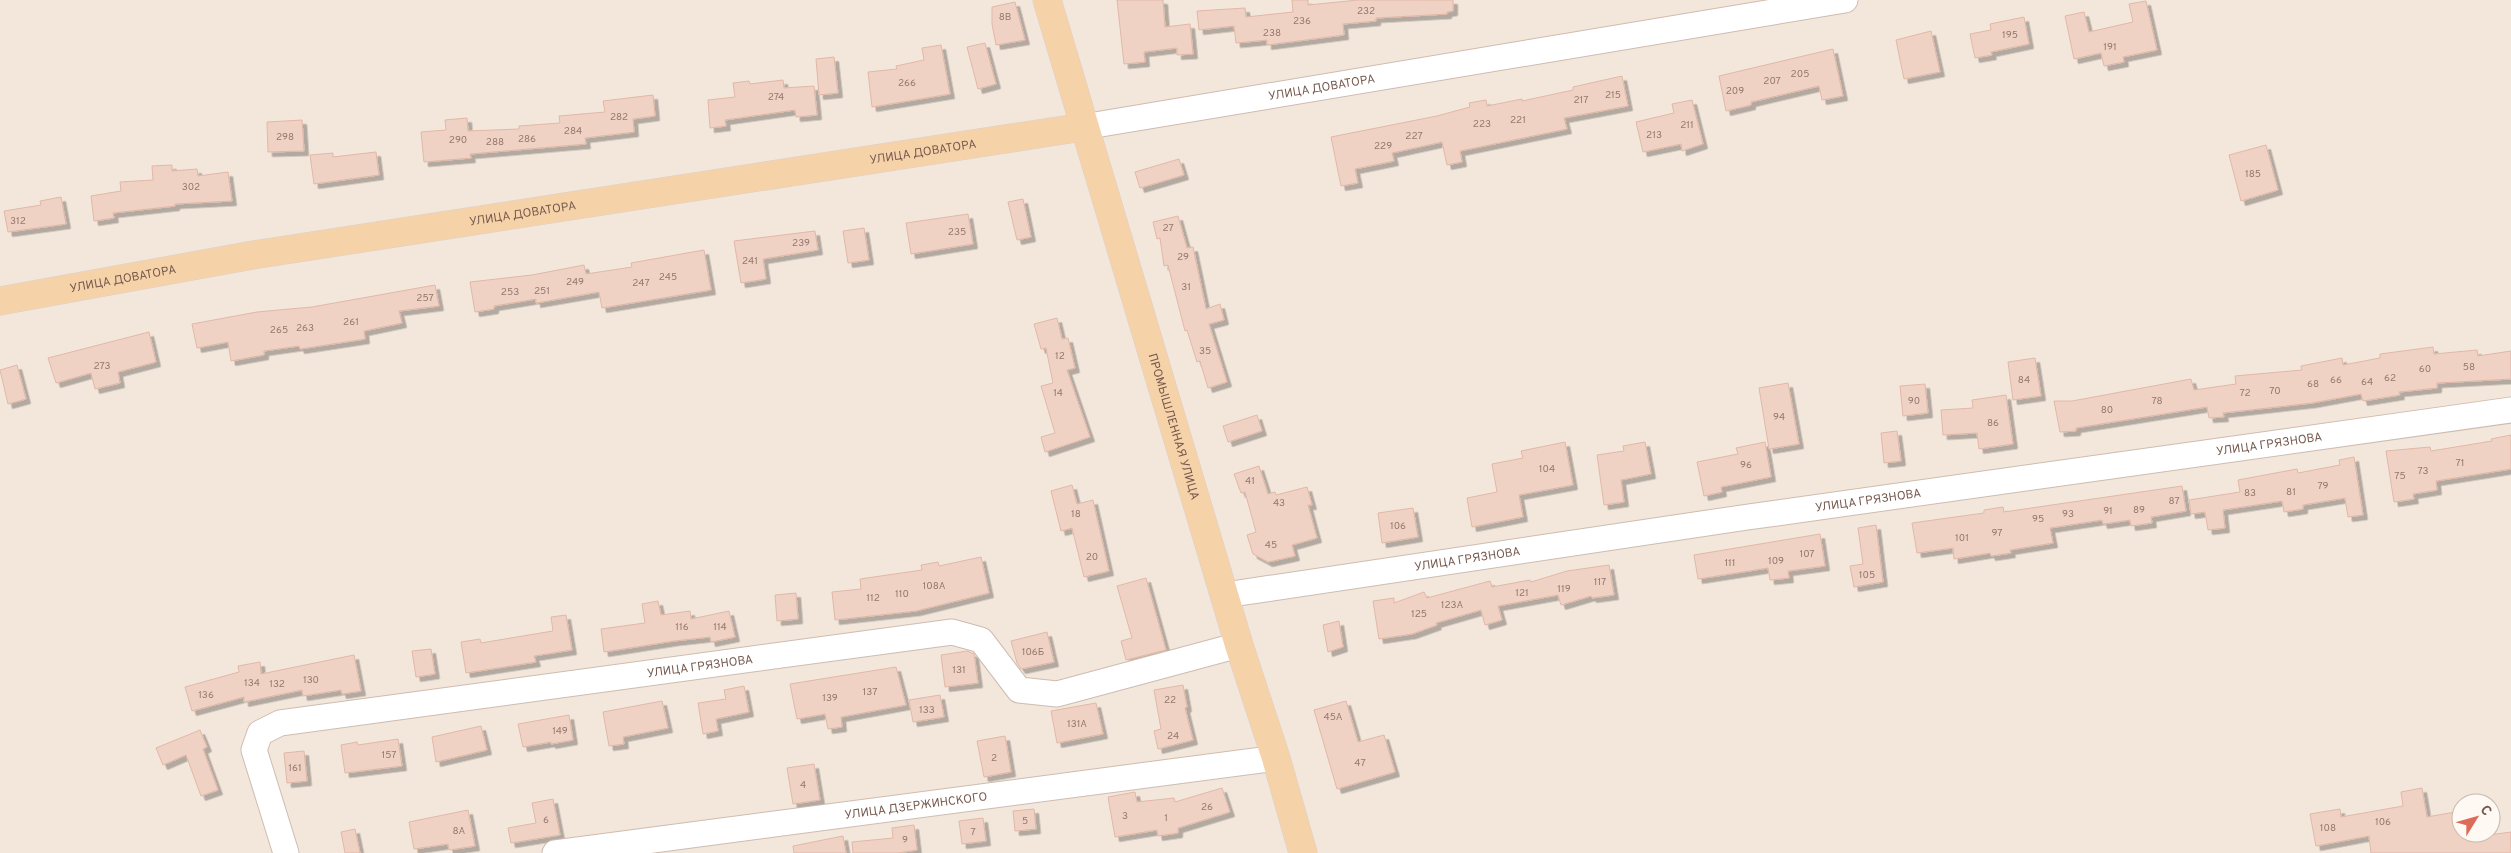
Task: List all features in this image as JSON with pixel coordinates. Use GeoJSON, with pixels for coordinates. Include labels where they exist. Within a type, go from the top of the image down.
{"type":"FeatureCollection","features":[{"type":"Feature","properties":{"kind":"main road","name":"ПРОМЫШЛЕННАЯ УЛИЦА"},"geometry":{"type":"LineString","coordinates":[[1047,0],[1083,127],[1239,645],[1276,758],[1302,853]]}},
{"type":"Feature","properties":{"kind":"main road","name":"УЛИЦА ДОВАТОРА"},"geometry":{"type":"LineString","coordinates":[[0,301],[263,254],[1083,127]]}},
{"type":"Feature","properties":{"kind":"street","name":"УЛИЦА ДОВАТОРА"},"geometry":{"type":"LineString","coordinates":[[1083,127],[1845,0]]}},
{"type":"Feature","properties":{"kind":"street","name":"УЛИЦА ГРЯЗНОВА"},"geometry":{"type":"LineString","coordinates":[[1225,595],[1748,517],[2511,410]]}},
{"type":"Feature","properties":{"kind":"street","name":"УЛИЦА ГРЯЗНОВА"},"geometry":{"type":"LineString","coordinates":[[286,853],[254,750],[260,733],[280,723],[952,632],[980,640],[1019,690],[1057,694],[1239,645]]}},
{"type":"Feature","properties":{"kind":"street","name":"УЛИЦА ДЗЕРЖИНСКОГО"},"geometry":{"type":"LineString","coordinates":[[555,853],[1276,758]]}},
{"type":"Feature","properties":{"kind":"shaded area"},"geometry":{"type":"Polygon","coordinates":[[[0,0],[2511,0],[2511,853],[0,853],[0,0]]]}},
{"type":"Feature","properties":{"kind":"building"},"geometry":{"type":"Polygon","coordinates":[[[1117,0],[1163,0],[1165,27],[1190,24],[1193,54],[1177,55],[1177,48],[1144,52],[1145,62],[1124,64],[1117,0]]]}},
{"type":"Feature","properties":{"kind":"building"},"geometry":{"type":"Polygon","coordinates":[[[1292,0],[1308,0],[1308,5],[1358,0],[1453,0],[1453,11],[1447,12],[1447,14],[1376,18],[1376,21],[1343,24],[1344,35],[1267,45],[1267,40],[1236,43],[1234,26],[1199,30],[1197,11],[1245,8],[1246,17],[1293,12],[1292,0]]]}},
{"type":"Feature","properties":{"kind":"building"},"geometry":{"type":"Polygon","coordinates":[[[2146,1],[2157,50],[2123,57],[2124,62],[2104,66],[2101,53],[2074,59],[2065,16],[2084,12],[2089,32],[2133,22],[2129,4],[2146,1]]]}},
{"type":"Feature","properties":{"kind":"building"},"geometry":{"type":"Polygon","coordinates":[[[1015,2],[1025,40],[996,45],[992,24],[992,7],[1015,2]]]}},
{"type":"Feature","properties":{"kind":"building"},"geometry":{"type":"Polygon","coordinates":[[[2024,17],[2029,44],[1991,52],[1992,55],[1975,58],[1970,34],[1991,30],[1990,24],[2024,17]]]}},
{"type":"Feature","properties":{"kind":"building"},"geometry":{"type":"Polygon","coordinates":[[[1931,31],[1940,72],[1904,79],[1896,40],[1931,31]]]}},
{"type":"Feature","properties":{"kind":"building"},"geometry":{"type":"Polygon","coordinates":[[[985,43],[996,84],[978,89],[967,47],[985,43]]]}},
{"type":"Feature","properties":{"kind":"building"},"geometry":{"type":"Polygon","coordinates":[[[941,45],[950,94],[872,107],[868,72],[897,69],[896,66],[924,60],[922,48],[941,45]]]}},
{"type":"Feature","properties":{"kind":"building"},"geometry":{"type":"Polygon","coordinates":[[[1833,49],[1843,96],[1822,100],[1819,86],[1751,102],[1751,105],[1726,111],[1719,76],[1833,49]]]}},
{"type":"Feature","properties":{"kind":"building"},"geometry":{"type":"Polygon","coordinates":[[[834,57],[838,93],[819,95],[816,59],[834,57]]]}},
{"type":"Feature","properties":{"kind":"building"},"geometry":{"type":"Polygon","coordinates":[[[1622,76],[1628,106],[1564,118],[1567,129],[1460,151],[1462,162],[1447,165],[1442,142],[1392,153],[1394,161],[1355,169],[1358,183],[1341,186],[1331,137],[1437,116],[1470,107],[1469,103],[1486,100],[1487,106],[1522,99],[1522,101],[1573,90],[1573,87],[1622,76]]]}},
{"type":"Feature","properties":{"kind":"building"},"geometry":{"type":"Polygon","coordinates":[[[783,80],[784,88],[814,86],[817,115],[796,117],[795,110],[725,120],[726,126],[710,128],[708,100],[735,97],[733,83],[749,81],[750,84],[783,80]]]}},
{"type":"Feature","properties":{"kind":"building"},"geometry":{"type":"Polygon","coordinates":[[[653,95],[655,116],[633,119],[634,132],[585,138],[586,144],[470,154],[471,158],[424,162],[421,132],[446,130],[445,120],[467,118],[468,131],[519,129],[519,126],[560,123],[559,116],[605,112],[603,101],[653,95]]]}},
{"type":"Feature","properties":{"kind":"building"},"geometry":{"type":"Polygon","coordinates":[[[1692,100],[1703,144],[1682,151],[1681,144],[1643,152],[1636,122],[1674,113],[1672,104],[1692,100]]]}},
{"type":"Feature","properties":{"kind":"building"},"geometry":{"type":"Polygon","coordinates":[[[302,120],[304,151],[268,152],[267,122],[302,120]]]}},
{"type":"Feature","properties":{"kind":"building"},"geometry":{"type":"Polygon","coordinates":[[[2266,145],[2278,190],[2241,201],[2229,155],[2266,145]]]}},
{"type":"Feature","properties":{"kind":"building"},"geometry":{"type":"Polygon","coordinates":[[[376,152],[379,175],[314,184],[310,155],[333,153],[333,157],[376,152]]]}},
{"type":"Feature","properties":{"kind":"building"},"geometry":{"type":"Polygon","coordinates":[[[1179,159],[1184,175],[1140,188],[1135,172],[1179,159]]]}},
{"type":"Feature","properties":{"kind":"building"},"geometry":{"type":"Polygon","coordinates":[[[172,165],[172,171],[197,169],[198,176],[228,172],[232,201],[175,204],[175,206],[113,213],[114,218],[94,221],[91,196],[121,191],[120,182],[153,180],[152,166],[172,165]]]}},
{"type":"Feature","properties":{"kind":"building"},"geometry":{"type":"Polygon","coordinates":[[[61,197],[66,224],[8,232],[4,211],[41,205],[40,201],[61,197]]]}},
{"type":"Feature","properties":{"kind":"building"},"geometry":{"type":"Polygon","coordinates":[[[1023,199],[1031,237],[1017,240],[1008,202],[1023,199]]]}},
{"type":"Feature","properties":{"kind":"building"},"geometry":{"type":"Polygon","coordinates":[[[968,214],[973,244],[911,254],[906,223],[968,214]]]}},
{"type":"Feature","properties":{"kind":"building"},"geometry":{"type":"Polygon","coordinates":[[[1178,216],[1187,248],[1193,247],[1206,309],[1220,304],[1224,320],[1209,324],[1227,382],[1208,388],[1200,361],[1197,362],[1187,330],[1185,331],[1168,265],[1164,266],[1160,238],[1157,239],[1153,222],[1178,216]]]}},
{"type":"Feature","properties":{"kind":"building"},"geometry":{"type":"Polygon","coordinates":[[[864,228],[869,260],[848,263],[843,231],[864,228]]]}},
{"type":"Feature","properties":{"kind":"building"},"geometry":{"type":"Polygon","coordinates":[[[815,231],[818,250],[763,259],[766,279],[741,283],[734,241],[815,231]]]}},
{"type":"Feature","properties":{"kind":"building"},"geometry":{"type":"Polygon","coordinates":[[[704,250],[711,290],[602,308],[599,292],[536,303],[536,299],[494,306],[494,309],[475,312],[470,282],[532,275],[584,265],[586,274],[632,267],[631,263],[704,250]]]}},
{"type":"Feature","properties":{"kind":"building"},"geometry":{"type":"Polygon","coordinates":[[[435,285],[439,306],[399,311],[402,323],[364,331],[365,339],[300,349],[299,346],[264,351],[264,355],[231,361],[228,342],[197,348],[192,324],[257,312],[312,307],[435,285]]]}},
{"type":"Feature","properties":{"kind":"building"},"geometry":{"type":"Polygon","coordinates":[[[1057,318],[1062,339],[1068,338],[1075,368],[1067,370],[1090,437],[1045,452],[1041,437],[1055,433],[1041,386],[1053,383],[1046,348],[1041,349],[1034,324],[1057,318]]]}},
{"type":"Feature","properties":{"kind":"building"},"geometry":{"type":"Polygon","coordinates":[[[149,332],[156,362],[118,372],[120,383],[95,389],[91,373],[56,383],[48,358],[149,332]]]}},
{"type":"Feature","properties":{"kind":"building"},"geometry":{"type":"Polygon","coordinates":[[[2433,347],[2434,354],[2477,350],[2478,356],[2511,351],[2511,379],[2437,383],[2437,388],[2399,392],[2400,395],[2363,401],[2361,394],[2312,403],[2223,413],[2224,417],[2209,418],[2207,407],[2076,428],[2076,431],[2060,432],[2054,401],[2072,401],[2191,379],[2194,390],[2236,384],[2235,376],[2302,370],[2301,366],[2342,358],[2343,365],[2380,358],[2380,354],[2433,347]]]}},
{"type":"Feature","properties":{"kind":"building"},"geometry":{"type":"Polygon","coordinates":[[[2035,358],[2041,396],[2013,400],[2008,362],[2035,358]]]}},
{"type":"Feature","properties":{"kind":"building"},"geometry":{"type":"Polygon","coordinates":[[[17,365],[26,399],[8,404],[0,370],[17,365]]]}},
{"type":"Feature","properties":{"kind":"building"},"geometry":{"type":"Polygon","coordinates":[[[1788,383],[1799,444],[1769,449],[1759,388],[1788,383]]]}},
{"type":"Feature","properties":{"kind":"building"},"geometry":{"type":"Polygon","coordinates":[[[1925,384],[1928,413],[1903,416],[1900,386],[1925,384]]]}},
{"type":"Feature","properties":{"kind":"building"},"geometry":{"type":"Polygon","coordinates":[[[2006,395],[2013,444],[1979,449],[1977,433],[1943,435],[1941,410],[1973,408],[1972,400],[2006,395]]]}},
{"type":"Feature","properties":{"kind":"building"},"geometry":{"type":"Polygon","coordinates":[[[1257,415],[1262,431],[1228,442],[1223,426],[1257,415]]]}},
{"type":"Feature","properties":{"kind":"building"},"geometry":{"type":"Polygon","coordinates":[[[1897,431],[1901,461],[1884,463],[1881,433],[1897,431]]]}},
{"type":"Feature","properties":{"kind":"building"},"geometry":{"type":"Polygon","coordinates":[[[2511,435],[2511,469],[2436,481],[2437,490],[2413,494],[2414,499],[2394,502],[2386,451],[2430,447],[2431,451],[2492,441],[2491,439],[2511,435]]]}},
{"type":"Feature","properties":{"kind":"building"},"geometry":{"type":"Polygon","coordinates":[[[1565,442],[1573,485],[1519,495],[1523,517],[1472,527],[1467,498],[1497,492],[1492,464],[1523,458],[1521,451],[1565,442]]]}},
{"type":"Feature","properties":{"kind":"building"},"geometry":{"type":"Polygon","coordinates":[[[1645,442],[1651,474],[1621,480],[1624,502],[1604,505],[1597,455],[1624,451],[1623,446],[1645,442]]]}},
{"type":"Feature","properties":{"kind":"building"},"geometry":{"type":"Polygon","coordinates":[[[1765,442],[1771,477],[1721,487],[1722,492],[1704,496],[1697,462],[1738,454],[1736,448],[1765,442]]]}},
{"type":"Feature","properties":{"kind":"building"},"geometry":{"type":"Polygon","coordinates":[[[2354,457],[2363,515],[2348,517],[2345,498],[2303,505],[2303,509],[2284,512],[2282,501],[2223,510],[2225,528],[2208,530],[2205,512],[2191,514],[2189,500],[2240,492],[2238,480],[2297,469],[2298,473],[2340,465],[2339,460],[2354,457]]]}},
{"type":"Feature","properties":{"kind":"building"},"geometry":{"type":"Polygon","coordinates":[[[1259,466],[1268,494],[1275,492],[1276,495],[1307,487],[1312,505],[1308,505],[1317,538],[1292,545],[1295,556],[1268,562],[1253,554],[1247,535],[1256,532],[1245,492],[1241,493],[1234,474],[1259,466]]]}},
{"type":"Feature","properties":{"kind":"building"},"geometry":{"type":"Polygon","coordinates":[[[1072,485],[1077,504],[1093,500],[1109,571],[1084,577],[1072,528],[1061,531],[1051,491],[1072,485]]]}},
{"type":"Feature","properties":{"kind":"building"},"geometry":{"type":"Polygon","coordinates":[[[2182,486],[2186,511],[2151,517],[2152,523],[2131,526],[2130,520],[2103,524],[2102,520],[2050,528],[2053,543],[2010,550],[2011,553],[1991,556],[1990,553],[1954,559],[1953,548],[1917,553],[1912,523],[1984,513],[1984,510],[2003,507],[2004,512],[2182,486]]]}},
{"type":"Feature","properties":{"kind":"building"},"geometry":{"type":"Polygon","coordinates":[[[1413,508],[1418,537],[1382,543],[1378,513],[1413,508]]]}},
{"type":"Feature","properties":{"kind":"building"},"geometry":{"type":"Polygon","coordinates":[[[1876,525],[1883,582],[1854,587],[1850,566],[1863,564],[1858,528],[1876,525]]]}},
{"type":"Feature","properties":{"kind":"building"},"geometry":{"type":"Polygon","coordinates":[[[1820,534],[1825,566],[1788,571],[1789,578],[1770,580],[1768,568],[1698,579],[1694,555],[1820,534]]]}},
{"type":"Feature","properties":{"kind":"building"},"geometry":{"type":"Polygon","coordinates":[[[981,557],[989,593],[916,611],[835,620],[832,592],[861,589],[860,579],[922,570],[921,565],[938,562],[939,566],[981,557]]]}},
{"type":"Feature","properties":{"kind":"building"},"geometry":{"type":"Polygon","coordinates":[[[1609,565],[1614,595],[1592,598],[1591,596],[1561,605],[1558,595],[1498,606],[1502,620],[1485,625],[1481,610],[1436,623],[1437,625],[1412,634],[1379,639],[1373,601],[1394,598],[1394,603],[1424,592],[1427,598],[1490,581],[1492,587],[1530,580],[1531,582],[1567,571],[1609,565]]]}},
{"type":"Feature","properties":{"kind":"building"},"geometry":{"type":"Polygon","coordinates":[[[1146,578],[1166,650],[1126,660],[1121,641],[1132,638],[1117,586],[1146,578]]]}},
{"type":"Feature","properties":{"kind":"building"},"geometry":{"type":"Polygon","coordinates":[[[796,593],[798,619],[777,621],[775,595],[796,593]]]}},
{"type":"Feature","properties":{"kind":"building"},"geometry":{"type":"Polygon","coordinates":[[[658,601],[661,615],[690,611],[691,619],[729,611],[735,637],[711,642],[710,637],[674,641],[604,652],[601,629],[645,623],[642,604],[658,601]]]}},
{"type":"Feature","properties":{"kind":"building"},"geometry":{"type":"Polygon","coordinates":[[[566,615],[572,650],[534,656],[536,662],[466,673],[461,642],[480,639],[481,643],[553,631],[551,617],[566,615]]]}},
{"type":"Feature","properties":{"kind":"building"},"geometry":{"type":"Polygon","coordinates":[[[1339,621],[1343,647],[1328,652],[1323,625],[1339,621]]]}},
{"type":"Feature","properties":{"kind":"building"},"geometry":{"type":"Polygon","coordinates":[[[1047,632],[1054,662],[1021,669],[1017,663],[1011,641],[1047,632]]]}},
{"type":"Feature","properties":{"kind":"building"},"geometry":{"type":"Polygon","coordinates":[[[431,649],[435,674],[416,677],[412,651],[431,649]]]}},
{"type":"Feature","properties":{"kind":"building"},"geometry":{"type":"Polygon","coordinates":[[[967,651],[974,654],[978,683],[945,687],[941,655],[967,651]]]}},
{"type":"Feature","properties":{"kind":"building"},"geometry":{"type":"Polygon","coordinates":[[[354,655],[361,691],[342,694],[341,690],[303,696],[302,690],[244,702],[244,697],[192,711],[185,687],[239,672],[238,666],[260,662],[261,674],[354,655]]]}},
{"type":"Feature","properties":{"kind":"building"},"geometry":{"type":"Polygon","coordinates":[[[896,667],[906,705],[841,717],[842,727],[828,729],[825,714],[797,719],[790,684],[896,667]]]}},
{"type":"Feature","properties":{"kind":"building"},"geometry":{"type":"Polygon","coordinates":[[[1183,685],[1187,707],[1185,708],[1193,740],[1158,749],[1154,731],[1161,729],[1154,690],[1183,685]]]}},
{"type":"Feature","properties":{"kind":"building"},"geometry":{"type":"Polygon","coordinates":[[[744,686],[749,712],[716,719],[718,731],[703,734],[698,703],[726,699],[724,690],[744,686]]]}},
{"type":"Feature","properties":{"kind":"building"},"geometry":{"type":"Polygon","coordinates":[[[940,695],[944,717],[913,722],[909,700],[940,695]]]}},
{"type":"Feature","properties":{"kind":"building"},"geometry":{"type":"Polygon","coordinates":[[[662,701],[668,728],[623,737],[624,744],[609,746],[603,712],[662,701]]]}},
{"type":"Feature","properties":{"kind":"building"},"geometry":{"type":"Polygon","coordinates":[[[1346,701],[1358,742],[1384,735],[1395,772],[1337,789],[1314,710],[1346,701]]]}},
{"type":"Feature","properties":{"kind":"building"},"geometry":{"type":"Polygon","coordinates":[[[1096,703],[1103,734],[1057,743],[1051,711],[1096,703]]]}},
{"type":"Feature","properties":{"kind":"building"},"geometry":{"type":"Polygon","coordinates":[[[569,715],[573,740],[523,747],[518,724],[569,715]]]}},
{"type":"Feature","properties":{"kind":"building"},"geometry":{"type":"Polygon","coordinates":[[[481,726],[487,750],[436,762],[432,737],[481,726]]]}},
{"type":"Feature","properties":{"kind":"building"},"geometry":{"type":"Polygon","coordinates":[[[200,730],[207,747],[203,749],[218,790],[201,796],[186,755],[163,765],[156,748],[200,730]]]}},
{"type":"Feature","properties":{"kind":"building"},"geometry":{"type":"Polygon","coordinates":[[[1005,736],[1011,772],[984,777],[977,741],[1005,736]]]}},
{"type":"Feature","properties":{"kind":"building"},"geometry":{"type":"Polygon","coordinates":[[[398,739],[402,766],[345,773],[341,745],[357,742],[358,745],[398,739]]]}},
{"type":"Feature","properties":{"kind":"building"},"geometry":{"type":"Polygon","coordinates":[[[304,751],[307,781],[287,783],[284,753],[304,751]]]}},
{"type":"Feature","properties":{"kind":"building"},"geometry":{"type":"Polygon","coordinates":[[[814,764],[820,800],[793,804],[787,768],[814,764]]]}},
{"type":"Feature","properties":{"kind":"building"},"geometry":{"type":"Polygon","coordinates":[[[1222,788],[1230,812],[1178,828],[1178,833],[1158,836],[1157,830],[1115,837],[1108,797],[1135,792],[1137,802],[1174,798],[1175,802],[1222,788]]]}},
{"type":"Feature","properties":{"kind":"building"},"geometry":{"type":"Polygon","coordinates":[[[2422,788],[2427,817],[2451,813],[2451,843],[2501,843],[2501,833],[2511,832],[2511,853],[2371,853],[2369,836],[2316,846],[2310,814],[2340,809],[2341,817],[2403,806],[2401,792],[2422,788]]]}},
{"type":"Feature","properties":{"kind":"building"},"geometry":{"type":"Polygon","coordinates":[[[553,799],[560,835],[511,843],[508,828],[536,823],[532,803],[553,799]]]}},
{"type":"Feature","properties":{"kind":"building"},"geometry":{"type":"Polygon","coordinates":[[[1034,809],[1036,829],[1015,831],[1013,811],[1034,809]]]}},
{"type":"Feature","properties":{"kind":"building"},"geometry":{"type":"Polygon","coordinates":[[[468,810],[475,846],[449,850],[448,844],[414,849],[409,822],[468,810]]]}},
{"type":"Feature","properties":{"kind":"building"},"geometry":{"type":"Polygon","coordinates":[[[983,818],[986,841],[962,844],[959,821],[983,818]]]}},
{"type":"Feature","properties":{"kind":"building"},"geometry":{"type":"Polygon","coordinates":[[[914,825],[917,850],[897,853],[853,853],[852,842],[893,838],[892,828],[914,825]]]}},
{"type":"Feature","properties":{"kind":"building"},"geometry":{"type":"Polygon","coordinates":[[[355,829],[360,853],[345,853],[341,832],[355,829]]]}},
{"type":"Feature","properties":{"kind":"building"},"geometry":{"type":"Polygon","coordinates":[[[843,836],[846,853],[794,853],[793,846],[843,836]]]}}]}
